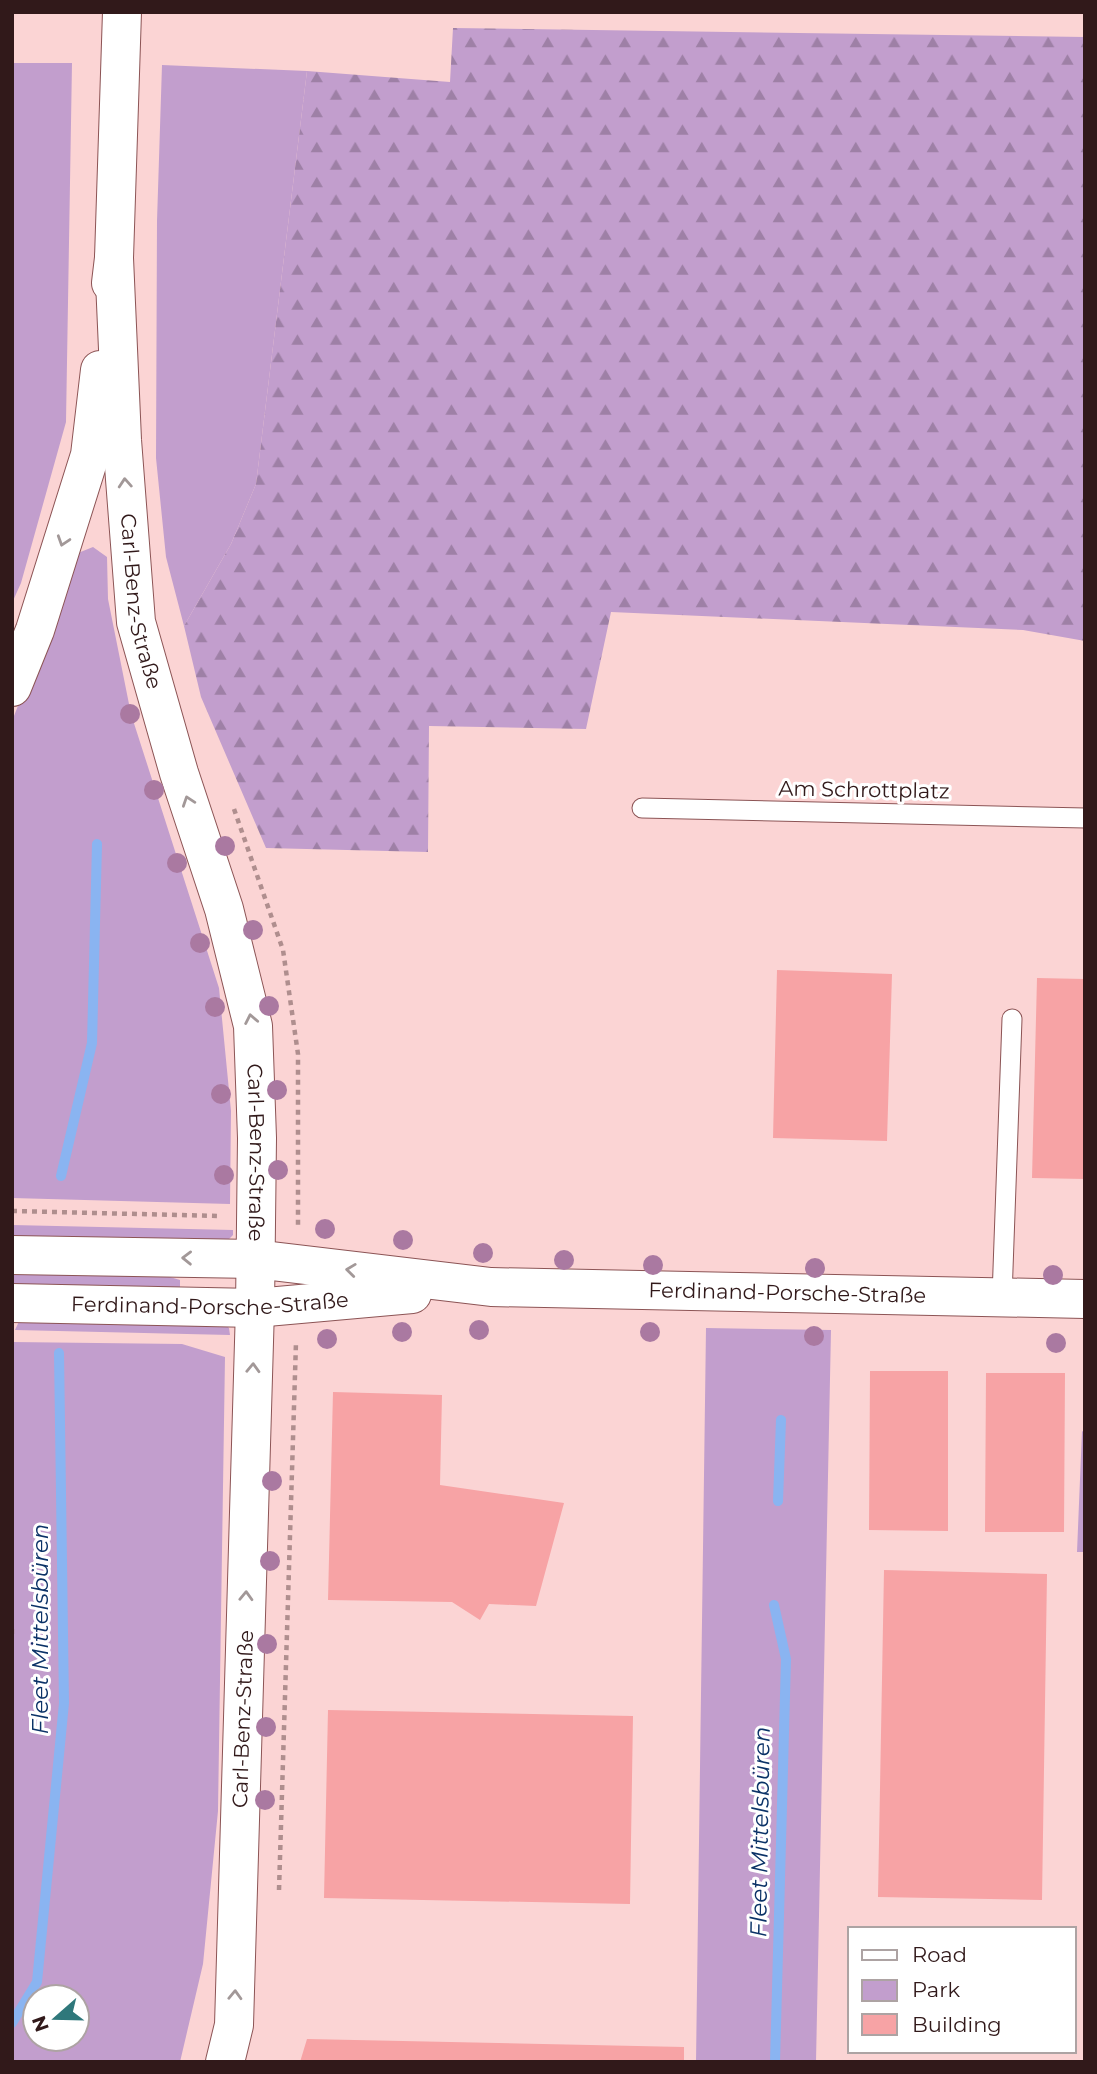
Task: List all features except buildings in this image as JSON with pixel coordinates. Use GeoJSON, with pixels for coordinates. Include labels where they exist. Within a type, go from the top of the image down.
{"type":"FeatureCollection","features":[{"type":"Feature","properties":{"kind":"street","name":"Carl-Benz-Straße"},"geometry":{"type":"LineString","coordinates":[[122,12],[114,258],[122,440],[136,622],[179,773],[225,909],[253,1026],[257,1138],[255,1308],[234,2025],[225,2062]]}},
{"type":"Feature","properties":{"kind":"street","name":"Carl-Benz-Straße"},"geometry":{"type":"LineString","coordinates":[[12,687],[35,630],[90,456],[114,258]]}},
{"type":"Feature","properties":{"kind":"street","name":"Ferdinand-Porsche-Straße"},"geometry":{"type":"LineString","coordinates":[[12,1255],[255,1259],[491,1287],[1085,1299]]}},
{"type":"Feature","properties":{"kind":"street","name":"Ferdinand-Porsche-Straße"},"geometry":{"type":"LineString","coordinates":[[12,1303],[255,1308],[491,1287]]}},
{"type":"Feature","properties":{"kind":"lane","name":"Am Schrottplatz"},"geometry":{"type":"LineString","coordinates":[[642,808],[1085,818]]}},
{"type":"Feature","properties":{"kind":"lane"},"geometry":{"type":"LineString","coordinates":[[1002,1297],[1012,1019]]}},
{"type":"Feature","properties":{"kind":"path"},"geometry":{"type":"LineString","coordinates":[[12,1211],[299,1217],[298,1054],[283,950],[232,806]]}},
{"type":"Feature","properties":{"kind":"path"},"geometry":{"type":"LineString","coordinates":[[12,1629],[12,1637]]}},
{"type":"Feature","properties":{"kind":"green space"},"geometry":{"type":"Polygon","coordinates":[[[453,28],[1085,37],[1085,641],[1023,630],[611,612],[586,729],[429,726],[428,852],[266,848],[201,697],[184,626],[231,544],[256,484],[307,71],[450,82],[453,28]]]}},
{"type":"Feature","properties":{"kind":"green space"},"geometry":{"type":"Polygon","coordinates":[[[12,63],[72,63],[66,422],[21,583],[12,603],[12,63]]]}},
{"type":"Feature","properties":{"kind":"green space"},"geometry":{"type":"Polygon","coordinates":[[[162,65],[307,71],[256,484],[231,544],[184,626],[166,557],[156,458],[157,221],[162,65]]]}},
{"type":"Feature","properties":{"kind":"green space"},"geometry":{"type":"Polygon","coordinates":[[[93,547],[107,557],[108,599],[131,714],[219,988],[231,1111],[230,1204],[12,1198],[12,721],[78,553],[93,547]]]}},
{"type":"Feature","properties":{"kind":"green space"},"geometry":{"type":"Polygon","coordinates":[[[12,1225],[233,1230],[233,1235],[228,1240],[12,1238],[12,1225]]]}},
{"type":"Feature","properties":{"kind":"green space"},"geometry":{"type":"Polygon","coordinates":[[[12,1273],[170,1277],[180,1280],[180,1291],[12,1287],[12,1273]]]}},
{"type":"Feature","properties":{"kind":"green space"},"geometry":{"type":"Polygon","coordinates":[[[21,1317],[224,1323],[229,1328],[230,1335],[15,1330],[21,1317]]]}},
{"type":"Feature","properties":{"kind":"green space"},"geometry":{"type":"Polygon","coordinates":[[[706,1328],[831,1330],[816,2062],[696,2062],[706,1328]]]}},
{"type":"Feature","properties":{"kind":"green space"},"geometry":{"type":"Polygon","coordinates":[[[12,1342],[182,1344],[225,1357],[218,1811],[203,1964],[180,2062],[12,2062],[12,1342]]]}},
{"type":"Feature","properties":{"kind":"green space"},"geometry":{"type":"Polygon","coordinates":[[[1082,1431],[1085,1433],[1085,1552],[1077,1552],[1082,1431]]]}},
{"type":"Feature","properties":{"kind":"waterway","name":"Fleet Mittelsbüren"},"geometry":{"type":"LineString","coordinates":[[61,1176],[92,1043],[97,844]]}},
{"type":"Feature","properties":{"kind":"waterway","name":"Fleet Mittelsbüren"},"geometry":{"type":"LineString","coordinates":[[12,2023],[37,1982],[64,1703],[59,1353]]}},
{"type":"Feature","properties":{"kind":"waterway","name":"Fleet Mittelsbüren"},"geometry":{"type":"LineString","coordinates":[[778,1501],[781,1420]]}},
{"type":"Feature","properties":{"kind":"waterway","name":"Fleet Mittelsbüren"},"geometry":{"type":"LineString","coordinates":[[774,1605],[786,1659],[775,2062]]}}]}
